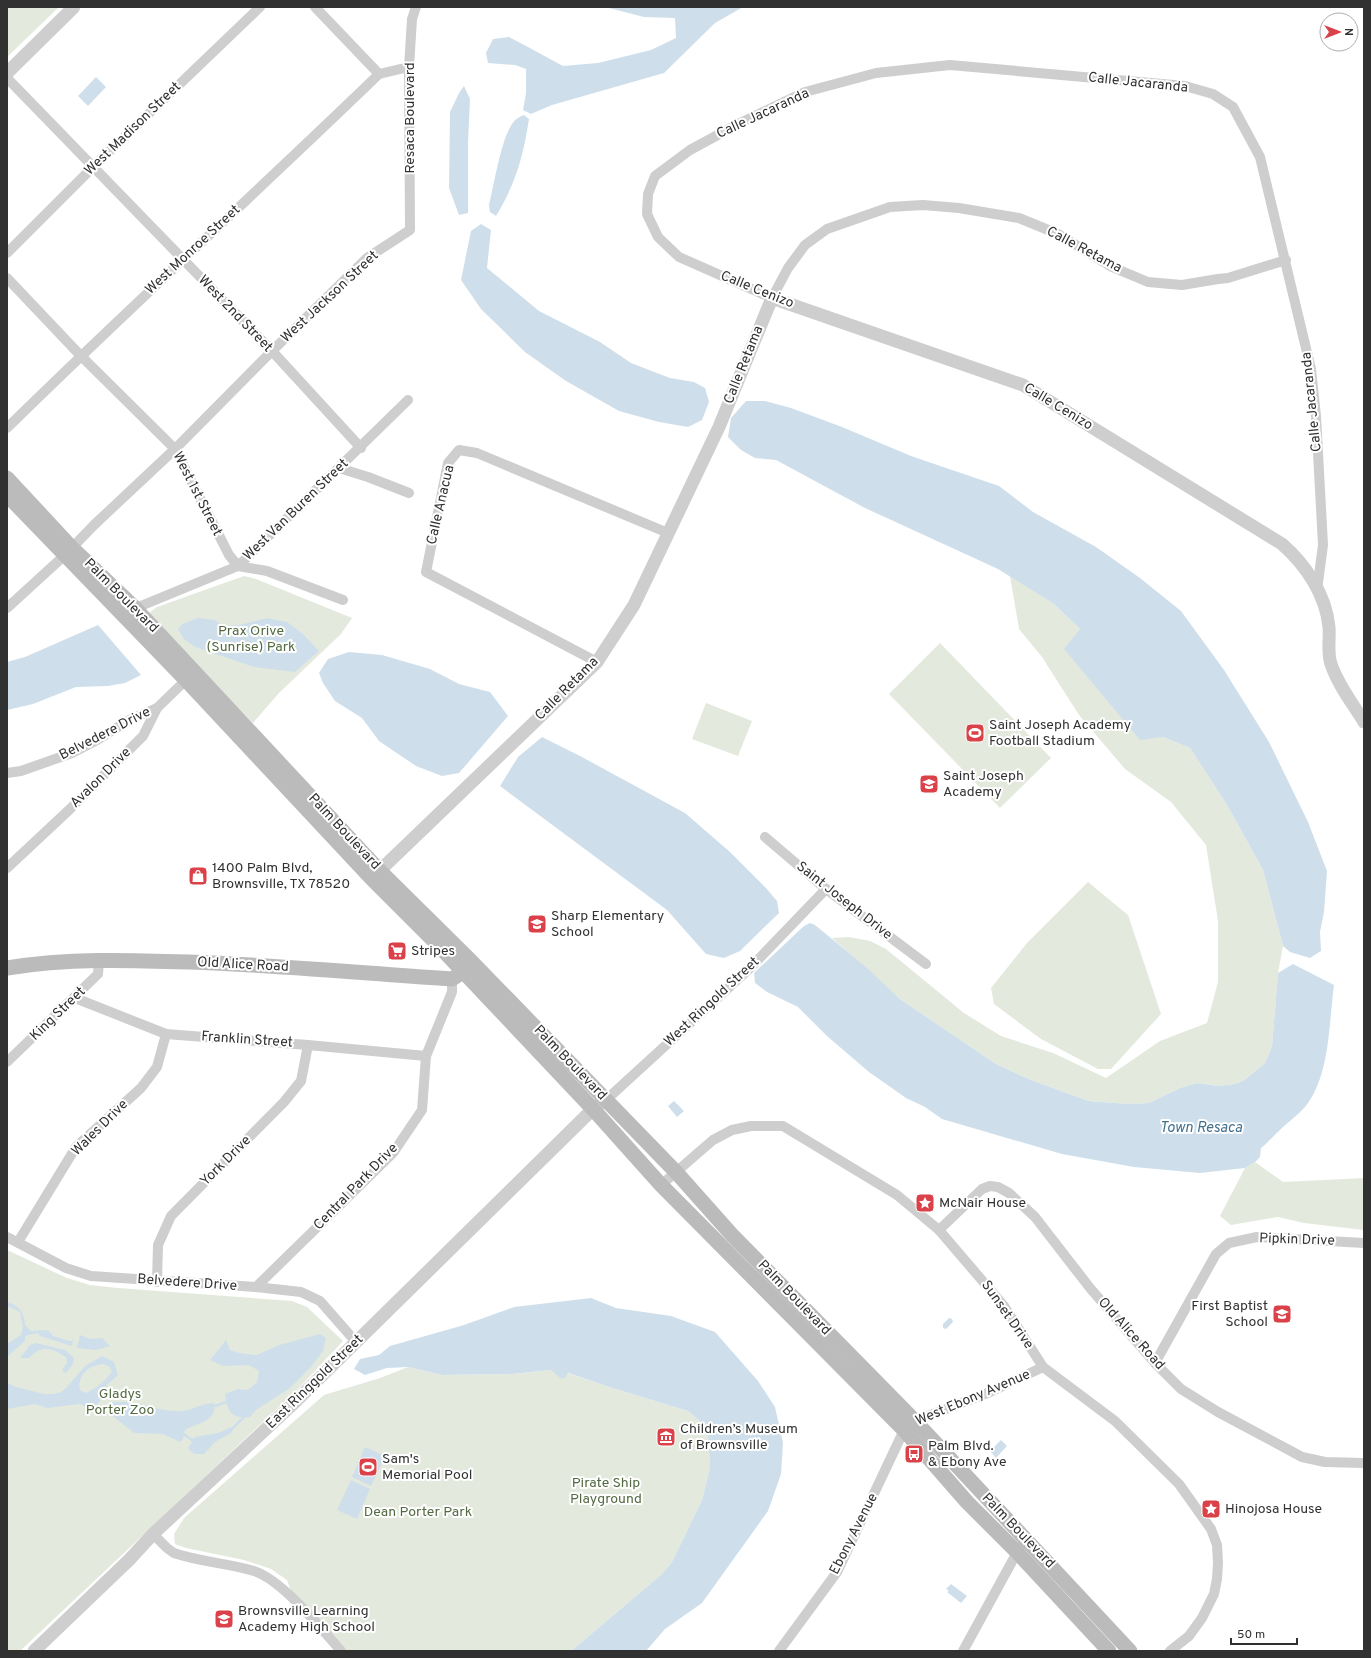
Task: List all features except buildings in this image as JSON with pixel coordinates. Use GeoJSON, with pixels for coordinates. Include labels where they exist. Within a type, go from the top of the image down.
{"type":"FeatureCollection","features":[{"type":"Feature","properties":{"kind":"main road","name":"Palm Boulevard"},"geometry":{"type":"LineString","coordinates":[[7,478],[69,552]]}},
{"type":"Feature","properties":{"kind":"main road","name":"Palm Boulevard"},"geometry":{"type":"LineString","coordinates":[[7,496],[69,552],[128,611],[375,874],[462,970],[593,1109],[661,1185],[1026,1539],[1130,1651]]}},
{"type":"Feature","properties":{"kind":"main road","name":"Palm Boulevard"},"geometry":{"type":"LineString","coordinates":[[128,611],[186,680],[375,874]]}},
{"type":"Feature","properties":{"kind":"main road","name":"Old Alice Road"},"geometry":{"type":"LineString","coordinates":[[7,968],[37,963],[68,961],[159,961],[462,970]]}},
{"type":"Feature","properties":{"kind":"main road","name":"Palm Boulevard"},"geometry":{"type":"LineString","coordinates":[[462,970],[606,1100],[676,1172],[732,1235],[909,1425],[967,1502],[1017,1552],[1108,1651]]}},
{"type":"Feature","properties":{"kind":"street"},"geometry":{"type":"LineString","coordinates":[[7,74],[74,7]]}},
{"type":"Feature","properties":{"kind":"street","name":"West Madison Street"},"geometry":{"type":"LineString","coordinates":[[7,253],[92,168],[260,7]]}},
{"type":"Feature","properties":{"kind":"street"},"geometry":{"type":"LineString","coordinates":[[315,7],[379,74],[410,67]]}},
{"type":"Feature","properties":{"kind":"street","name":"Resaca Boulevard"},"geometry":{"type":"LineString","coordinates":[[410,230],[410,67],[412,19],[416,7]]}},
{"type":"Feature","properties":{"kind":"street","name":"Calle Jacaranda"},"geometry":{"type":"LineString","coordinates":[[647,214],[648,194],[655,176],[690,150],[738,124],[805,92],[876,73],[950,65],[1185,86],[1213,94],[1233,107],[1260,157],[1312,369],[1323,545],[1317,590]]}},
{"type":"Feature","properties":{"kind":"street","name":"West Monroe Street"},"geometry":{"type":"LineString","coordinates":[[7,428],[80,355],[183,260],[379,74]]}},
{"type":"Feature","properties":{"kind":"street","name":"West 2nd Street"},"geometry":{"type":"LineString","coordinates":[[7,78],[92,168],[272,352],[361,448]]}},
{"type":"Feature","properties":{"kind":"street","name":"Calle Retama"},"geometry":{"type":"LineString","coordinates":[[375,874],[597,662],[634,605],[719,427],[772,298],[788,268],[805,245],[827,229],[890,207],[923,205],[959,208],[1019,218],[1058,234],[1112,267],[1148,282],[1182,285],[1228,278],[1286,260]]}},
{"type":"Feature","properties":{"kind":"street","name":"Calle Cenizo"},"geometry":{"type":"LineString","coordinates":[[647,214],[658,237],[679,257],[772,298],[1023,385],[1282,544],[1303,565],[1317,590],[1324,606],[1329,626],[1331,663],[1340,682],[1364,722]]}},
{"type":"Feature","properties":{"kind":"street","name":"West Jackson Street"},"geometry":{"type":"LineString","coordinates":[[7,608],[69,552],[94,525],[175,449],[367,258],[410,230]]}},
{"type":"Feature","properties":{"kind":"street","name":"West 1st Street"},"geometry":{"type":"LineString","coordinates":[[7,278],[80,355],[175,449],[229,556],[238,566]]}},
{"type":"Feature","properties":{"kind":"street","name":"West Van Buren Street"},"geometry":{"type":"LineString","coordinates":[[128,611],[238,566],[361,448],[408,400]]}},
{"type":"Feature","properties":{"kind":"street","name":"Calle Anacua"},"geometry":{"type":"LineString","coordinates":[[597,662],[426,572],[448,463],[459,450],[477,453],[668,533]]}},
{"type":"Feature","properties":{"kind":"street"},"geometry":{"type":"LineString","coordinates":[[339,468],[410,493]]}},
{"type":"Feature","properties":{"kind":"street"},"geometry":{"type":"LineString","coordinates":[[238,566],[267,571],[343,600]]}},
{"type":"Feature","properties":{"kind":"street","name":"Avalon Drive"},"geometry":{"type":"LineString","coordinates":[[7,868],[69,810],[143,736],[157,708],[186,680]]}},
{"type":"Feature","properties":{"kind":"street","name":"Belvedere Drive"},"geometry":{"type":"LineString","coordinates":[[7,774],[21,771],[72,753],[98,740],[131,719],[157,708]]}},
{"type":"Feature","properties":{"kind":"street","name":"Saint Joseph Drive"},"geometry":{"type":"LineString","coordinates":[[765,837],[826,889],[926,964]]}},
{"type":"Feature","properties":{"kind":"street","name":"West Ringold Street"},"geometry":{"type":"LineString","coordinates":[[593,1109],[606,1100],[749,969],[826,889]]}},
{"type":"Feature","properties":{"kind":"street","name":"King Street"},"geometry":{"type":"LineString","coordinates":[[7,1062],[75,998],[98,974],[99,961]]}},
{"type":"Feature","properties":{"kind":"street","name":"Central Park Drive"},"geometry":{"type":"LineString","coordinates":[[256,1287],[393,1153],[422,1110],[426,1056],[462,970]]}},
{"type":"Feature","properties":{"kind":"street","name":"Franklin Street"},"geometry":{"type":"LineString","coordinates":[[75,998],[166,1034],[426,1056]]}},
{"type":"Feature","properties":{"kind":"street","name":"Wales Drive"},"geometry":{"type":"LineString","coordinates":[[18,1242],[76,1148],[141,1088],[157,1067],[166,1034]]}},
{"type":"Feature","properties":{"kind":"street","name":"York Drive"},"geometry":{"type":"LineString","coordinates":[[157,1282],[158,1245],[171,1216],[284,1102],[301,1081],[308,1045]]}},
{"type":"Feature","properties":{"kind":"street","name":"East Ringgold Street"},"geometry":{"type":"LineString","coordinates":[[34,1651],[129,1560],[153,1534],[293,1404],[593,1109]]}},
{"type":"Feature","properties":{"kind":"street","name":"Sunset Drive"},"geometry":{"type":"LineString","coordinates":[[661,1185],[713,1140],[732,1130],[751,1126],[783,1126],[897,1195],[939,1230],[1004,1306],[1043,1367],[1115,1421],[1179,1484],[1211,1529],[1217,1545],[1218,1562],[1214,1594],[1202,1618],[1188,1636],[1170,1651]]}},
{"type":"Feature","properties":{"kind":"street","name":"Old Alice Road"},"geometry":{"type":"LineString","coordinates":[[939,1230],[982,1189],[990,1186],[998,1187],[1009,1193],[1035,1217],[1090,1288],[1155,1363],[1181,1389],[1218,1412],[1302,1457],[1325,1462],[1364,1463]]}},
{"type":"Feature","properties":{"kind":"street","name":"Belvedere Drive"},"geometry":{"type":"LineString","coordinates":[[7,1237],[66,1268],[92,1276],[157,1282],[256,1287],[301,1292],[320,1301],[356,1342]]}},
{"type":"Feature","properties":{"kind":"street","name":"Pipkin Drive"},"geometry":{"type":"LineString","coordinates":[[1155,1363],[1216,1254],[1229,1243],[1257,1237],[1364,1243]]}},
{"type":"Feature","properties":{"kind":"street","name":"West Ebony Avenue"},"geometry":{"type":"LineString","coordinates":[[909,1425],[990,1392],[1043,1367]]}},
{"type":"Feature","properties":{"kind":"street","name":"Ebony Avenue"},"geometry":{"type":"LineString","coordinates":[[779,1651],[837,1572],[909,1425]]}},
{"type":"Feature","properties":{"kind":"street"},"geometry":{"type":"LineString","coordinates":[[153,1534],[174,1553],[254,1571],[268,1576],[294,1600],[341,1651]]}},
{"type":"Feature","properties":{"kind":"street"},"geometry":{"type":"LineString","coordinates":[[963,1651],[1017,1552],[1026,1539]]}},
{"type":"Feature","properties":{"kind":"green space"},"geometry":{"type":"Polygon","coordinates":[[[7,7],[59,7],[7,57],[7,7]]]}},
{"type":"Feature","properties":{"kind":"green space","name":"Prax Orive (Sunrise) Park"},"geometry":{"type":"Polygon","coordinates":[[[244,576],[256,579],[352,618],[341,634],[279,693],[253,723],[149,621],[149,613],[157,607],[244,576]]]}},
{"type":"Feature","properties":{"kind":"green space"},"geometry":{"type":"Polygon","coordinates":[[[1010,576],[1054,604],[1080,629],[1163,737],[1190,748],[1227,805],[1263,870],[1283,946],[1278,973],[1272,1046],[1265,1063],[1243,1081],[1219,1086],[1197,1083],[1180,1088],[1149,1103],[1129,1104],[1089,1101],[1031,1080],[996,1064],[900,999],[832,938],[849,937],[870,941],[886,949],[964,1013],[1001,1036],[1053,1053],[1106,1078],[1160,1041],[1207,1023],[1218,982],[1218,921],[1206,845],[1171,802],[1125,769],[1079,715],[1042,657],[1019,629],[1010,576]]]}},
{"type":"Feature","properties":{"kind":"green space"},"geometry":{"type":"Polygon","coordinates":[[[940,643],[1051,758],[1000,808],[889,694],[940,643]]]}},
{"type":"Feature","properties":{"kind":"green space"},"geometry":{"type":"Polygon","coordinates":[[[706,703],[752,721],[738,756],[692,739],[706,703]]]}},
{"type":"Feature","properties":{"kind":"green space"},"geometry":{"type":"Polygon","coordinates":[[[1088,882],[1128,915],[1161,1014],[1111,1069],[1098,1069],[1041,1039],[994,1004],[991,988],[1027,943],[1088,882]]]}},
{"type":"Feature","properties":{"kind":"green space"},"geometry":{"type":"Polygon","coordinates":[[[1255,1162],[1283,1182],[1364,1178],[1364,1230],[1304,1223],[1278,1217],[1231,1225],[1220,1216],[1245,1168],[1255,1162]]]}},
{"type":"Feature","properties":{"kind":"green space","name":"Gladys Porter Zoo"},"geometry":{"type":"Polygon","coordinates":[[[7,1250],[67,1278],[90,1285],[292,1301],[307,1307],[343,1341],[298,1389],[20,1651],[7,1651],[7,1250]]]}},
{"type":"Feature","properties":{"kind":"green space","name":"Dean Porter Park"},"geometry":{"type":"Polygon","coordinates":[[[408,1367],[442,1375],[512,1374],[551,1370],[567,1373],[688,1411],[702,1423],[708,1434],[710,1468],[702,1500],[672,1562],[662,1574],[571,1651],[341,1651],[294,1599],[287,1580],[271,1569],[244,1560],[186,1548],[175,1544],[174,1534],[184,1518],[324,1395],[380,1378],[408,1367]]]}},
{"type":"Feature","properties":{"kind":"water"},"geometry":{"type":"Polygon","coordinates":[[[605,7],[743,7],[715,23],[664,73],[552,105],[531,114],[523,110],[526,93],[526,69],[515,65],[488,63],[486,53],[493,39],[509,37],[563,66],[598,63],[651,50],[676,38],[675,18],[644,17],[605,7]]]}},
{"type":"Feature","properties":{"kind":"water"},"geometry":{"type":"Polygon","coordinates":[[[96,77],[106,87],[88,106],[78,96],[96,77]]]}},
{"type":"Feature","properties":{"kind":"water"},"geometry":{"type":"Polygon","coordinates":[[[464,86],[470,99],[468,143],[468,213],[459,215],[449,188],[450,112],[464,86]]]}},
{"type":"Feature","properties":{"kind":"water"},"geometry":{"type":"Polygon","coordinates":[[[524,115],[529,119],[518,169],[509,192],[496,216],[490,212],[489,205],[501,151],[512,124],[517,118],[524,115]]]}},
{"type":"Feature","properties":{"kind":"water"},"geometry":{"type":"Polygon","coordinates":[[[481,224],[491,230],[487,268],[539,311],[600,342],[631,363],[670,378],[694,382],[705,388],[709,402],[702,420],[688,427],[659,422],[619,411],[566,381],[525,352],[481,309],[461,280],[471,231],[481,224]]]}},
{"type":"Feature","properties":{"kind":"water"},"geometry":{"type":"Polygon","coordinates":[[[746,401],[765,401],[791,408],[842,427],[911,456],[999,486],[1033,512],[1096,547],[1140,578],[1181,611],[1224,670],[1269,742],[1308,822],[1327,871],[1324,912],[1320,932],[1321,951],[1310,958],[1290,952],[1283,946],[1263,870],[1227,805],[1190,748],[1163,737],[1140,740],[1064,649],[1080,629],[1054,604],[998,569],[865,508],[776,460],[755,458],[741,450],[728,437],[731,418],[746,401]]]}},
{"type":"Feature","properties":{"kind":"water"},"geometry":{"type":"Polygon","coordinates":[[[198,618],[215,620],[223,626],[240,625],[267,618],[287,622],[303,634],[319,651],[295,672],[254,667],[195,647],[184,639],[178,629],[182,624],[198,618]]]}},
{"type":"Feature","properties":{"kind":"water"},"geometry":{"type":"Polygon","coordinates":[[[98,625],[141,675],[125,683],[108,686],[76,687],[33,704],[7,710],[7,662],[25,657],[98,625]]]}},
{"type":"Feature","properties":{"kind":"water"},"geometry":{"type":"Polygon","coordinates":[[[349,652],[382,655],[430,669],[459,684],[490,692],[508,716],[459,773],[442,776],[416,766],[379,741],[362,718],[335,701],[323,683],[319,673],[328,659],[349,652]]]}},
{"type":"Feature","properties":{"kind":"water"},"geometry":{"type":"Polygon","coordinates":[[[542,737],[685,813],[730,852],[766,888],[777,901],[779,913],[740,951],[724,958],[706,954],[667,910],[500,786],[518,757],[542,737]]]}},
{"type":"Feature","properties":{"kind":"water","name":"Town Resaca"},"geometry":{"type":"Polygon","coordinates":[[[810,923],[815,925],[866,967],[900,999],[996,1064],[1031,1080],[1089,1101],[1129,1104],[1149,1103],[1180,1088],[1197,1083],[1219,1086],[1243,1081],[1265,1063],[1272,1046],[1278,973],[1293,964],[1334,985],[1325,1062],[1321,1077],[1315,1091],[1305,1107],[1261,1148],[1260,1157],[1255,1162],[1245,1168],[1200,1173],[1134,1167],[1062,1154],[942,1119],[925,1107],[906,1098],[869,1072],[827,1036],[798,1007],[767,992],[755,983],[754,973],[804,926],[810,923]]]}},
{"type":"Feature","properties":{"kind":"water"},"geometry":{"type":"Polygon","coordinates":[[[674,1101],[684,1111],[677,1117],[668,1106],[674,1101]]]}},
{"type":"Feature","properties":{"kind":"water"},"geometry":{"type":"Polygon","coordinates":[[[591,1298],[616,1308],[671,1316],[715,1332],[758,1381],[775,1407],[783,1443],[781,1474],[768,1511],[702,1603],[665,1629],[646,1651],[571,1651],[662,1574],[672,1562],[702,1500],[710,1468],[708,1434],[702,1423],[688,1411],[568,1373],[565,1378],[560,1378],[551,1370],[512,1374],[442,1375],[408,1367],[387,1368],[365,1375],[354,1369],[360,1359],[379,1355],[390,1346],[464,1325],[514,1307],[591,1298]]]}},
{"type":"Feature","properties":{"kind":"water"},"geometry":{"type":"Polygon","coordinates":[[[7,1302],[15,1305],[20,1310],[24,1316],[25,1325],[31,1331],[48,1330],[53,1336],[70,1341],[72,1341],[74,1336],[72,1346],[40,1336],[38,1333],[25,1336],[25,1341],[7,1357],[7,1344],[21,1335],[23,1327],[20,1312],[7,1306],[7,1302]]]}},
{"type":"Feature","properties":{"kind":"water"},"geometry":{"type":"Polygon","coordinates":[[[949,1318],[952,1319],[953,1322],[946,1329],[943,1328],[943,1324],[949,1318]]]}},
{"type":"Feature","properties":{"kind":"water"},"geometry":{"type":"Polygon","coordinates":[[[320,1334],[326,1338],[323,1351],[311,1367],[290,1388],[256,1410],[250,1417],[238,1417],[231,1413],[227,1405],[225,1394],[238,1389],[248,1390],[257,1382],[259,1371],[249,1365],[223,1366],[210,1360],[226,1340],[230,1350],[239,1353],[257,1355],[279,1345],[320,1334]]]}},
{"type":"Feature","properties":{"kind":"water"},"geometry":{"type":"Polygon","coordinates":[[[80,1335],[90,1339],[102,1338],[110,1346],[96,1350],[77,1348],[80,1335]]]}},
{"type":"Feature","properties":{"kind":"water"},"geometry":{"type":"Polygon","coordinates":[[[36,1343],[65,1350],[74,1358],[73,1364],[66,1373],[62,1370],[67,1363],[66,1357],[55,1351],[47,1349],[38,1351],[29,1358],[20,1358],[30,1345],[36,1343]]]}},
{"type":"Feature","properties":{"kind":"water"},"geometry":{"type":"Polygon","coordinates":[[[102,1356],[114,1362],[118,1375],[107,1385],[101,1400],[94,1408],[89,1409],[80,1404],[47,1408],[35,1404],[7,1409],[7,1383],[16,1387],[44,1394],[54,1394],[61,1392],[66,1388],[85,1366],[102,1356]],[[103,1364],[89,1368],[80,1379],[80,1390],[86,1393],[101,1384],[112,1371],[109,1366],[103,1364]]]}},
{"type":"Feature","properties":{"kind":"water"},"geometry":{"type":"Polygon","coordinates":[[[109,1402],[130,1402],[173,1411],[184,1411],[205,1404],[214,1403],[214,1409],[213,1414],[206,1421],[185,1430],[183,1439],[180,1442],[163,1434],[134,1433],[110,1414],[105,1407],[109,1402]]]}},
{"type":"Feature","properties":{"kind":"water"},"geometry":{"type":"Polygon","coordinates":[[[236,1425],[231,1433],[215,1442],[204,1454],[194,1454],[188,1448],[195,1437],[218,1433],[236,1425]]]}},
{"type":"Feature","properties":{"kind":"water"},"geometry":{"type":"Polygon","coordinates":[[[1001,1440],[1007,1446],[996,1458],[990,1451],[1001,1440]]]}},
{"type":"Feature","properties":{"kind":"water","name":"Sam's Memorial Pool"},"geometry":{"type":"Polygon","coordinates":[[[365,1447],[385,1456],[371,1486],[352,1477],[365,1447]]]}},
{"type":"Feature","properties":{"kind":"water","name":"Sam's Memorial Pool"},"geometry":{"type":"Polygon","coordinates":[[[351,1480],[370,1489],[357,1519],[337,1510],[351,1480]]]}},
{"type":"Feature","properties":{"kind":"water"},"geometry":{"type":"Polygon","coordinates":[[[951,1584],[967,1596],[961,1603],[947,1592],[949,1591],[946,1589],[951,1584]]]}},
{"type":"Feature","properties":{"kind":"waterway"},"geometry":{"type":"LineString","coordinates":[[215,1406],[226,1402]]}},
{"type":"Feature","properties":{"kind":"waterway"},"geometry":{"type":"LineString","coordinates":[[234,1427],[246,1415]]}},
{"type":"Feature","properties":{"kind":"waterway"},"geometry":{"type":"LineString","coordinates":[[182,1433],[192,1440],[195,1439]]}},
{"type":"Feature","properties":{"kind":"place","name":"Saint Joseph Academy Football Stadium"},"geometry":{"type":"Point","coordinates":[975,733]}},
{"type":"Feature","properties":{"kind":"place","name":"Saint Joseph Academy"},"geometry":{"type":"Point","coordinates":[929,784]}},
{"type":"Feature","properties":{"kind":"place","name":"1400 Palm Blvd, Brownsville, TX 78520"},"geometry":{"type":"Point","coordinates":[198,876]}},
{"type":"Feature","properties":{"kind":"place","name":"Sharp Elementary School"},"geometry":{"type":"Point","coordinates":[537,924]}},
{"type":"Feature","properties":{"kind":"place","name":"Stripes"},"geometry":{"type":"Point","coordinates":[397,951]}},
{"type":"Feature","properties":{"kind":"place","name":"McNair House"},"geometry":{"type":"Point","coordinates":[925,1203]}},
{"type":"Feature","properties":{"kind":"place","name":"First Baptist School"},"geometry":{"type":"Point","coordinates":[1282,1314]}},
{"type":"Feature","properties":{"kind":"place","name":"Children’s Museum of Brownsville"},"geometry":{"type":"Point","coordinates":[666,1437]}},
{"type":"Feature","properties":{"kind":"place","name":"Palm Blvd. & Ebony Ave"},"geometry":{"type":"Point","coordinates":[914,1454]}},
{"type":"Feature","properties":{"kind":"place","name":"Sam's Memorial Pool"},"geometry":{"type":"Point","coordinates":[368,1467]}},
{"type":"Feature","properties":{"kind":"place","name":"Hinojosa House"},"geometry":{"type":"Point","coordinates":[1211,1509]}},
{"type":"Feature","properties":{"kind":"place","name":"Brownsville Learning Academy High School"},"geometry":{"type":"Point","coordinates":[224,1619]}},
{"type":"Feature","properties":{"kind":"park label","name":"Pirate Ship Playground"},"geometry":{"type":"Point","coordinates":[606,1492]}}]}
